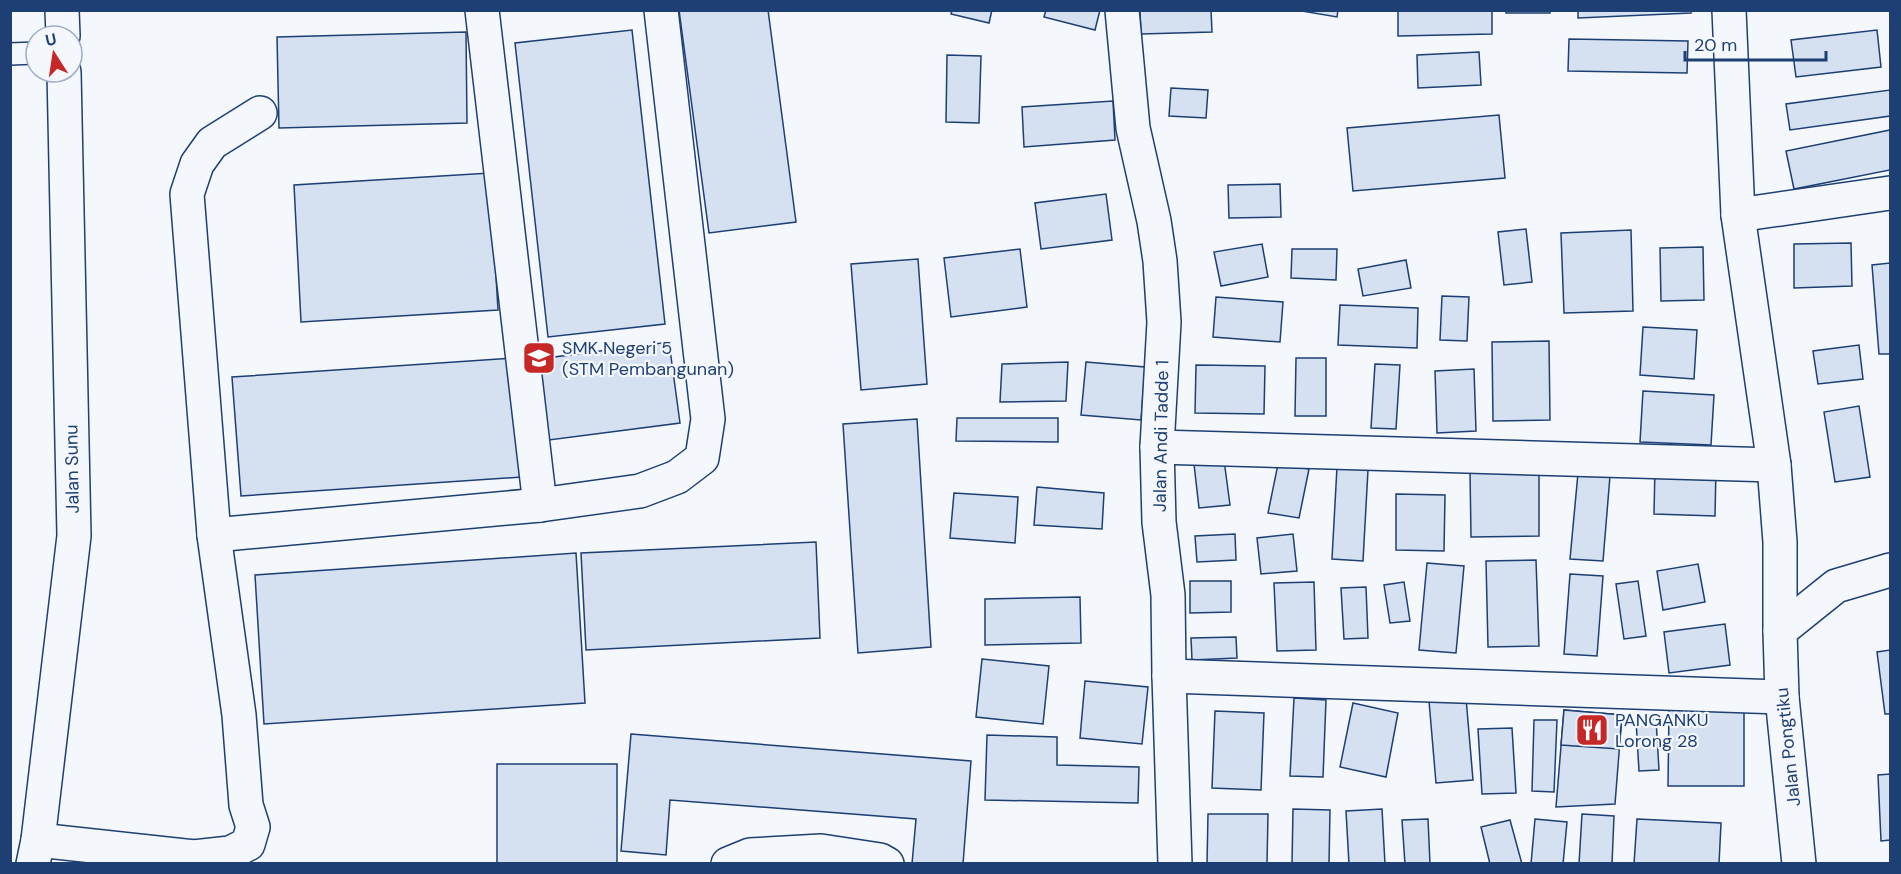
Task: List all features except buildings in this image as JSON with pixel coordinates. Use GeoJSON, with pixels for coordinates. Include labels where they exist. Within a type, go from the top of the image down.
{"type":"FeatureCollection","features":[{"type":"Feature","properties":{"kind":"street"},"geometry":{"type":"LineString","coordinates":[[482,10],[540,505]]}},
{"type":"Feature","properties":{"kind":"street"},"geometry":{"type":"LineString","coordinates":[[214,535],[540,505],[640,491],[678,477],[702,458],[708,419],[662,10]]}},
{"type":"Feature","properties":{"kind":"street","name":"Jalan Andi Tadde 1"},"geometry":{"type":"LineString","coordinates":[[1122,10],[1133,128],[1154,222],[1160,261],[1164,322],[1157,447],[1159,522],[1168,595],[1175,864]]}},
{"type":"Feature","properties":{"kind":"street","name":"Jalan Pongtiku"},"geometry":{"type":"LineString","coordinates":[[1729,10],[1738,215],[1774,465],[1780,542],[1782,697],[1799,864]]}},
{"type":"Feature","properties":{"kind":"street","name":"Jalan Sunu"},"geometry":{"type":"LineString","coordinates":[[35,852],[74,536],[64,84]]}},
{"type":"Feature","properties":{"kind":"street"},"geometry":{"type":"LineString","coordinates":[[35,852],[194,856],[230,853],[248,844],[253,827],[246,805],[239,715],[214,535],[188,194],[197,164],[212,142],[260,113]]}},
{"type":"Feature","properties":{"kind":"street"},"geometry":{"type":"LineString","coordinates":[[1738,215],[1890,193]]}},
{"type":"Feature","properties":{"kind":"street"},"geometry":{"type":"LineString","coordinates":[[1157,447],[1774,465]]}},
{"type":"Feature","properties":{"kind":"street"},"geometry":{"type":"LineString","coordinates":[[1780,631],[1836,586],[1890,570]]}},
{"type":"Feature","properties":{"kind":"street"},"geometry":{"type":"LineString","coordinates":[[1169,676],[1782,697]]}},
{"type":"Feature","properties":{"kind":"street"},"geometry":{"type":"LineString","coordinates":[[728,864],[750,855],[821,851],[880,860],[887,864]]}},
{"type":"Feature","properties":{"kind":"place","name":"SMK Negeri 5 (STM Pembangunan)"},"geometry":{"type":"Point","coordinates":[539,358]}},
{"type":"Feature","properties":{"kind":"place","name":"PANGANKU Lorong 28"},"geometry":{"type":"Point","coordinates":[1592,730]}}]}
